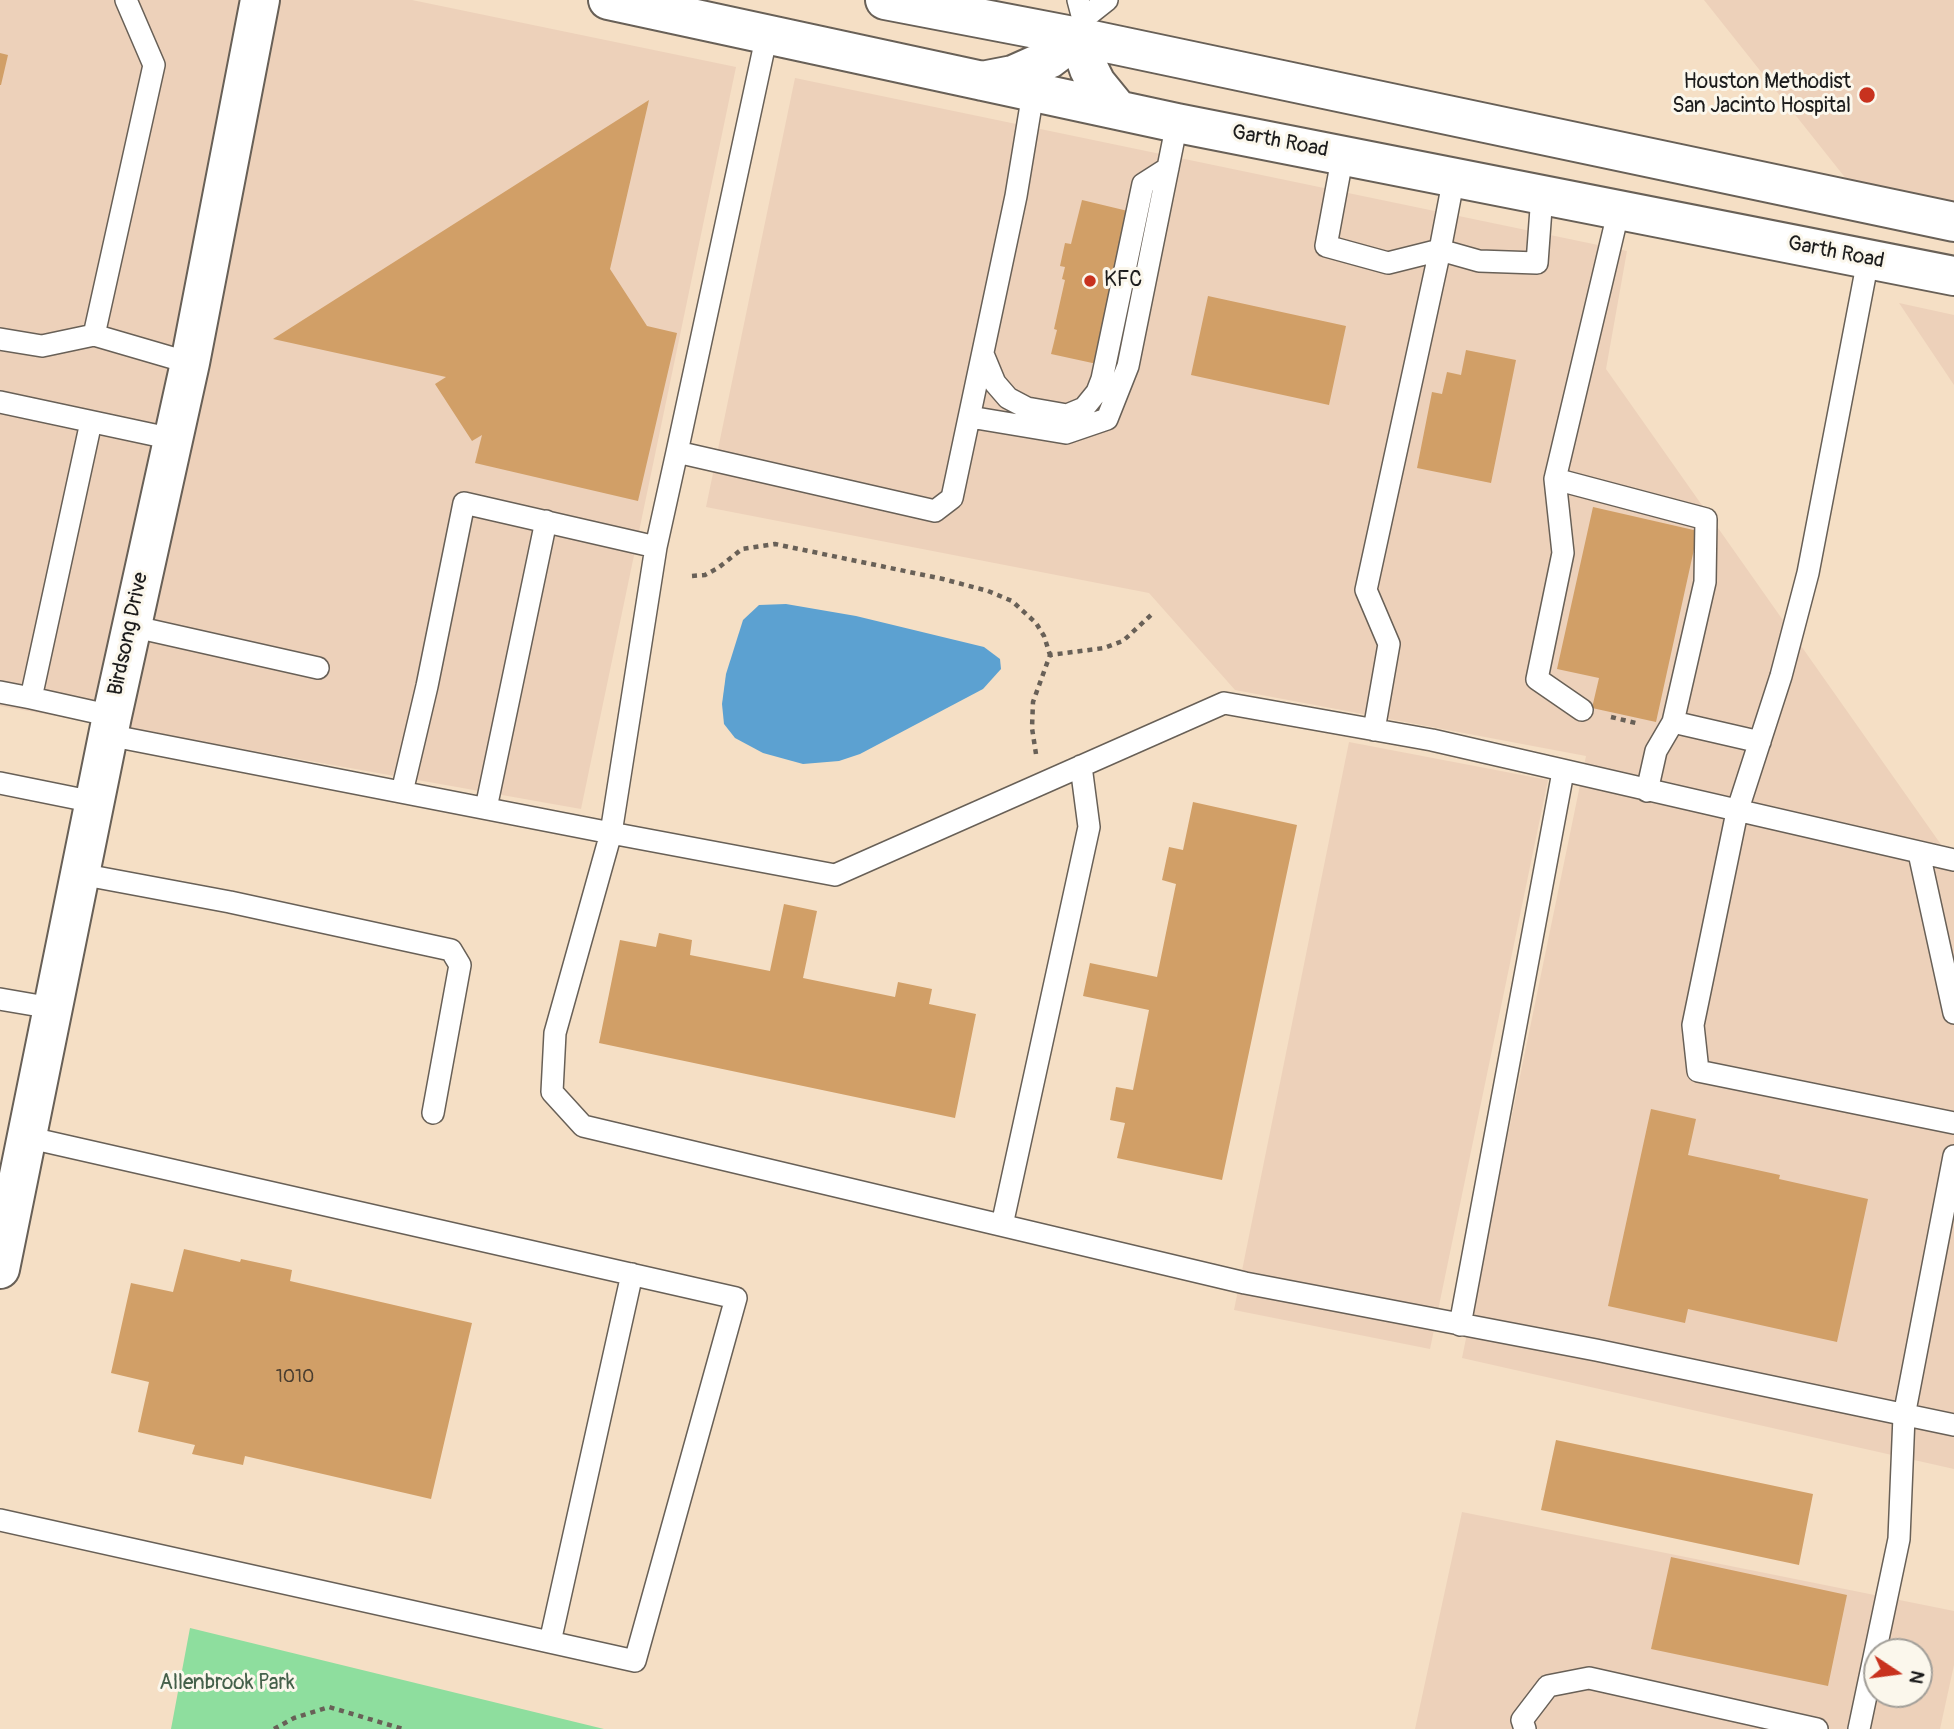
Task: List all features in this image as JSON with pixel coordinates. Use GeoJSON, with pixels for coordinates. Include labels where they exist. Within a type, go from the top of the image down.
{"type":"FeatureCollection","features":[{"type":"Feature","properties":{"kind":"main road","name":"Birdsong Drive"},"geometry":{"type":"LineString","coordinates":[[0,1269],[9,1181],[26,1137],[110,725],[190,363],[260,0]]}},
{"type":"Feature","properties":{"kind":"main road","name":"Garth Road"},"geometry":{"type":"LineString","coordinates":[[608,0],[1177,123],[1954,276]]}},
{"type":"Feature","properties":{"kind":"main road"},"geometry":{"type":"LineString","coordinates":[[885,0],[1079,19],[1954,222]]}},
{"type":"Feature","properties":{"kind":"main road"},"geometry":{"type":"LineString","coordinates":[[980,81],[1013,75],[1049,59],[1079,19]]}},
{"type":"Feature","properties":{"kind":"main road"},"geometry":{"type":"LineString","coordinates":[[1079,19],[1089,69],[1096,83],[1118,110]]}},
{"type":"Feature","properties":{"kind":"lane"},"geometry":{"type":"LineString","coordinates":[[94,335],[154,65],[126,0]]}},
{"type":"Feature","properties":{"kind":"lane"},"geometry":{"type":"LineString","coordinates":[[1079,19],[1107,0]]}},
{"type":"Feature","properties":{"kind":"lane"},"geometry":{"type":"LineString","coordinates":[[767,34],[656,547],[611,833],[555,1033],[552,1092],[583,1126],[1245,1283],[1595,1350],[1954,1425]]}},
{"type":"Feature","properties":{"kind":"lane"},"geometry":{"type":"LineString","coordinates":[[677,452],[934,510],[952,498],[1016,196],[1033,93]]}},
{"type":"Feature","properties":{"kind":"lane"},"geometry":{"type":"LineString","coordinates":[[970,417],[1066,433],[1107,419],[1128,366],[1177,123]]}},
{"type":"Feature","properties":{"kind":"lane"},"geometry":{"type":"LineString","coordinates":[[1343,154],[1326,246],[1388,263],[1440,250],[1479,261],[1537,263],[1542,195]]}},
{"type":"Feature","properties":{"kind":"lane"},"geometry":{"type":"LineString","coordinates":[[983,354],[995,383],[1007,398],[1027,408],[1067,415],[1084,408],[1097,392],[1102,379],[1143,184],[1168,167]]}},
{"type":"Feature","properties":{"kind":"lane"},"geometry":{"type":"LineString","coordinates":[[1374,730],[1389,643],[1366,590],[1454,177]]}},
{"type":"Feature","properties":{"kind":"lane"},"geometry":{"type":"LineString","coordinates":[[1582,710],[1537,679],[1563,553],[1555,479],[1619,209]]}},
{"type":"Feature","properties":{"kind":"lane"},"geometry":{"type":"LineString","coordinates":[[1868,260],[1808,573],[1782,676],[1737,812],[1693,1025],[1698,1071],[1954,1123]]}},
{"type":"Feature","properties":{"kind":"lane"},"geometry":{"type":"LineString","coordinates":[[0,339],[42,346],[94,335],[190,363]]}},
{"type":"Feature","properties":{"kind":"lane"},"geometry":{"type":"LineString","coordinates":[[0,402],[173,439]]}},
{"type":"Feature","properties":{"kind":"lane"},"geometry":{"type":"LineString","coordinates":[[31,698],[91,422]]}},
{"type":"Feature","properties":{"kind":"lane"},"geometry":{"type":"LineString","coordinates":[[1555,479],[1706,519],[1705,582],[1670,727],[1656,751],[1647,791]]}},
{"type":"Feature","properties":{"kind":"lane"},"geometry":{"type":"LineString","coordinates":[[402,792],[464,503],[656,547]]}},
{"type":"Feature","properties":{"kind":"lane"},"geometry":{"type":"LineString","coordinates":[[486,808],[546,522]]}},
{"type":"Feature","properties":{"kind":"lane"},"geometry":{"type":"LineString","coordinates":[[131,626],[318,668]]}},
{"type":"Feature","properties":{"kind":"lane"},"geometry":{"type":"LineString","coordinates":[[0,692],[31,698],[110,725],[402,792],[835,875],[1224,703],[1432,740],[1954,860]]}},
{"type":"Feature","properties":{"kind":"lane"},"geometry":{"type":"LineString","coordinates":[[1670,727],[1760,742]]}},
{"type":"Feature","properties":{"kind":"lane"},"geometry":{"type":"LineString","coordinates":[[1002,1225],[1089,827],[1081,766]]}},
{"type":"Feature","properties":{"kind":"lane"},"geometry":{"type":"LineString","coordinates":[[1460,1325],[1563,772]]}},
{"type":"Feature","properties":{"kind":"lane"},"geometry":{"type":"LineString","coordinates":[[0,783],[94,802]]}},
{"type":"Feature","properties":{"kind":"lane"},"geometry":{"type":"LineString","coordinates":[[1919,853],[1954,1013]]}},
{"type":"Feature","properties":{"kind":"lane"},"geometry":{"type":"LineString","coordinates":[[79,874],[230,902],[450,950],[460,965],[433,1113]]}},
{"type":"Feature","properties":{"kind":"lane"},"geometry":{"type":"LineString","coordinates":[[0,999],[52,1008]]}},
{"type":"Feature","properties":{"kind":"lane"},"geometry":{"type":"LineString","coordinates":[[0,1520],[635,1661],[736,1298],[26,1137]]}},
{"type":"Feature","properties":{"kind":"lane"},"geometry":{"type":"LineString","coordinates":[[1859,1729],[1899,1539],[1904,1416],[1954,1156]]}},
{"type":"Feature","properties":{"kind":"lane"},"geometry":{"type":"LineString","coordinates":[[550,1642],[632,1274]]}},
{"type":"Feature","properties":{"kind":"lane"},"geometry":{"type":"LineString","coordinates":[[1525,1729],[1522,1720],[1548,1686],[1589,1678],[1817,1729]]}},
{"type":"Feature","properties":{"kind":"path"},"geometry":{"type":"LineString","coordinates":[[692,576],[705,575],[718,568],[742,549],[775,544],[943,579],[988,591],[1012,601],[1036,623],[1044,636],[1050,655],[1033,702],[1032,728],[1045,782]]}},
{"type":"Feature","properties":{"kind":"path"},"geometry":{"type":"LineString","coordinates":[[1050,655],[1104,648],[1123,641],[1151,615]]}},
{"type":"Feature","properties":{"kind":"path"},"geometry":{"type":"LineString","coordinates":[[1582,710],[1670,727]]}},
{"type":"Feature","properties":{"kind":"path"},"geometry":{"type":"LineString","coordinates":[[274,1729],[294,1718],[329,1707],[403,1729]]}},
{"type":"Feature","properties":{"kind":"shaded area"},"geometry":{"type":"Polygon","coordinates":[[[0,0],[412,0],[736,67],[581,809],[0,706],[0,0]]]}},
{"type":"Feature","properties":{"kind":"shaded area","name":"Houston Methodist San Jacinto Hospital"},"geometry":{"type":"Polygon","coordinates":[[[1704,0],[1954,0],[1954,204],[1847,180],[1704,0]]]}},
{"type":"Feature","properties":{"kind":"shaded area"},"geometry":{"type":"Polygon","coordinates":[[[795,78],[1627,251],[1606,369],[1954,863],[1954,1469],[1462,1358],[1586,756],[1235,690],[1149,593],[706,507],[795,78]]]}},
{"type":"Feature","properties":{"kind":"shaded area"},"geometry":{"type":"Polygon","coordinates":[[[1899,303],[1954,315],[1954,385],[1899,303]]]}},
{"type":"Feature","properties":{"kind":"shaded area"},"geometry":{"type":"Polygon","coordinates":[[[1349,742],[1548,780],[1430,1349],[1234,1310],[1349,742]]]}},
{"type":"Feature","properties":{"kind":"shaded area"},"geometry":{"type":"Polygon","coordinates":[[[1462,1512],[1954,1611],[1954,1665],[1940,1729],[1415,1729],[1462,1512]]]}},
{"type":"Feature","properties":{"kind":"green space","name":"Allenbrook Park"},"geometry":{"type":"Polygon","coordinates":[[[190,1628],[604,1729],[171,1729],[190,1628]]]}},
{"type":"Feature","properties":{"kind":"water"},"geometry":{"type":"Polygon","coordinates":[[[786,604],[856,616],[984,647],[1000,659],[1001,669],[983,689],[860,754],[839,761],[803,764],[763,753],[735,738],[724,724],[722,704],[726,674],[743,620],[759,605],[786,604]]]}},
{"type":"Feature","properties":{"kind":"building"},"geometry":{"type":"Polygon","coordinates":[[[0,53],[8,55],[1,85],[0,85],[0,53]]]}},
{"type":"Feature","properties":{"kind":"building"},"geometry":{"type":"Polygon","coordinates":[[[649,100],[610,269],[647,326],[677,333],[638,501],[475,463],[482,435],[472,441],[435,384],[446,377],[273,339],[649,100]]]}},
{"type":"Feature","properties":{"kind":"building","name":"KFC"},"geometry":{"type":"Polygon","coordinates":[[[1082,200],[1132,212],[1097,364],[1051,354],[1065,280],[1062,279],[1065,267],[1060,266],[1065,243],[1071,244],[1082,200]]]}},
{"type":"Feature","properties":{"kind":"building"},"geometry":{"type":"Polygon","coordinates":[[[1208,296],[1346,326],[1329,405],[1191,375],[1208,296]]]}},
{"type":"Feature","properties":{"kind":"building"},"geometry":{"type":"Polygon","coordinates":[[[1466,350],[1516,360],[1491,483],[1417,468],[1432,392],[1442,394],[1447,372],[1461,375],[1466,350]]]}},
{"type":"Feature","properties":{"kind":"building"},"geometry":{"type":"Polygon","coordinates":[[[1593,507],[1698,531],[1656,722],[1592,708],[1599,678],[1557,669],[1593,507]]]}},
{"type":"Feature","properties":{"kind":"building"},"geometry":{"type":"Polygon","coordinates":[[[1193,802],[1297,825],[1222,1180],[1117,1158],[1125,1123],[1110,1120],[1116,1087],[1133,1090],[1149,1010],[1083,996],[1090,963],[1157,977],[1176,884],[1162,880],[1169,847],[1183,850],[1193,802]]]}},
{"type":"Feature","properties":{"kind":"building"},"geometry":{"type":"Polygon","coordinates":[[[784,904],[817,911],[803,978],[895,997],[898,982],[932,989],[929,1004],[976,1014],[955,1118],[599,1043],[620,940],[656,947],[659,933],[692,940],[690,955],[770,971],[784,904]]]}},
{"type":"Feature","properties":{"kind":"building"},"geometry":{"type":"Polygon","coordinates":[[[1651,1109],[1696,1119],[1688,1155],[1780,1175],[1779,1179],[1868,1199],[1837,1342],[1688,1309],[1685,1323],[1608,1306],[1651,1109]]]}},
{"type":"Feature","properties":{"kind":"building"},"geometry":{"type":"Polygon","coordinates":[[[184,1249],[292,1270],[290,1281],[472,1323],[431,1499],[245,1456],[243,1465],[192,1454],[195,1445],[138,1432],[149,1382],[111,1373],[131,1283],[173,1292],[184,1249]]]}},
{"type":"Feature","properties":{"kind":"building"},"geometry":{"type":"Polygon","coordinates":[[[1556,1440],[1813,1494],[1799,1565],[1541,1510],[1556,1440]]]}},
{"type":"Feature","properties":{"kind":"building"},"geometry":{"type":"Polygon","coordinates":[[[1671,1557],[1847,1595],[1828,1686],[1651,1649],[1671,1557]]]}},
{"type":"Feature","properties":{"kind":"place","name":"Houston Methodist San Jacinto Hospital"},"geometry":{"type":"Point","coordinates":[1867,95]}},
{"type":"Feature","properties":{"kind":"place","name":"KFC"},"geometry":{"type":"Point","coordinates":[1090,281]}}]}
